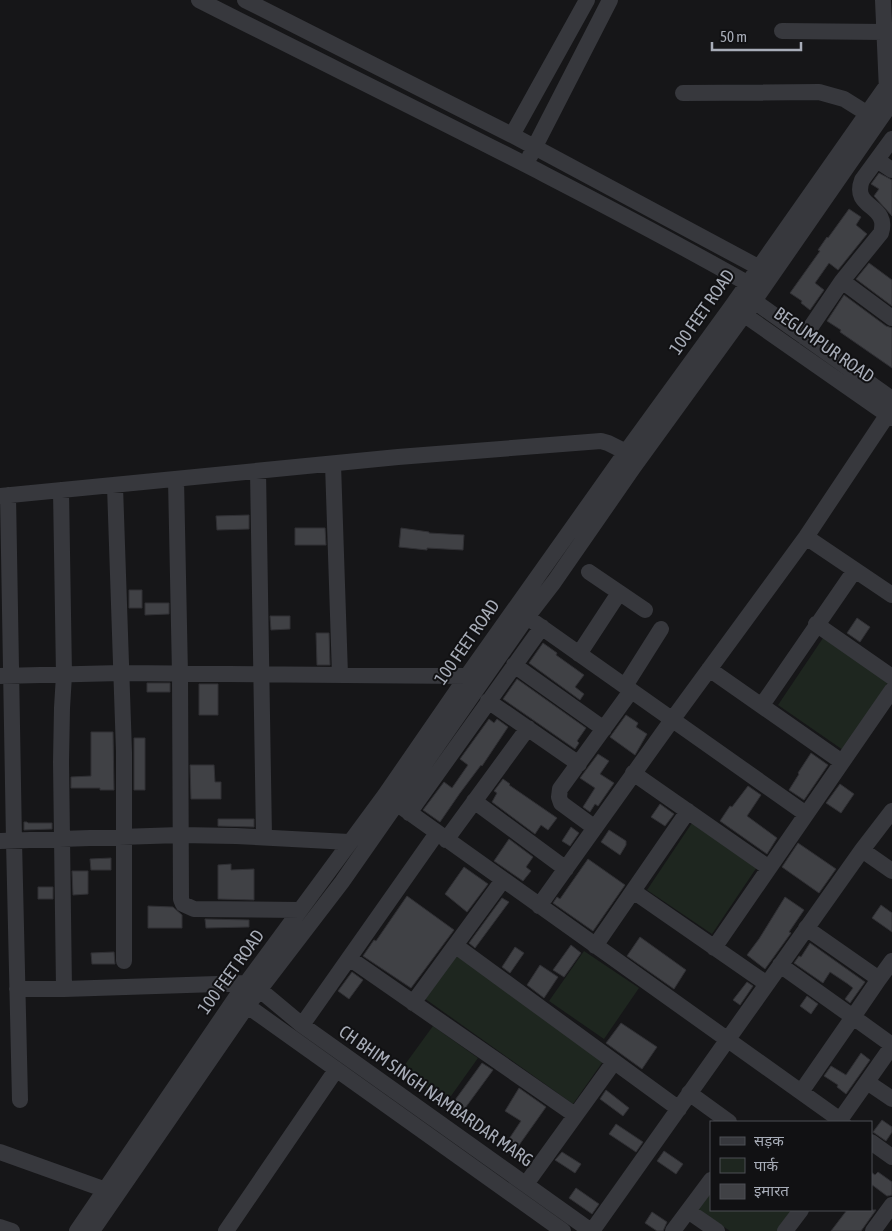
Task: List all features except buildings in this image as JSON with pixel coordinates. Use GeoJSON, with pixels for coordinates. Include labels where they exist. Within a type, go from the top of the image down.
{"type":"FeatureCollection","features":[{"type":"Feature","properties":{"kind":"street"},"geometry":{"type":"LineString","coordinates":[[199,0],[690,250],[744,299]]}},
{"type":"Feature","properties":{"kind":"street"},"geometry":{"type":"LineString","coordinates":[[245,0],[512,134],[758,267]]}},
{"type":"Feature","properties":{"kind":"street"},"geometry":{"type":"LineString","coordinates":[[512,134],[587,0]]}},
{"type":"Feature","properties":{"kind":"street"},"geometry":{"type":"LineString","coordinates":[[526,165],[610,0]]}},
{"type":"Feature","properties":{"kind":"street"},"geometry":{"type":"LineString","coordinates":[[883,0],[891,107]]}},
{"type":"Feature","properties":{"kind":"street"},"geometry":{"type":"LineString","coordinates":[[782,31],[884,32]]}},
{"type":"Feature","properties":{"kind":"street","name":"100 FEET ROAD"},"geometry":{"type":"LineString","coordinates":[[77,1231],[241,1002],[342,882],[527,617],[554,582],[744,299],[758,267],[890,82]]}},
{"type":"Feature","properties":{"kind":"street"},"geometry":{"type":"LineString","coordinates":[[683,93],[819,92],[844,99],[868,114]]}},
{"type":"Feature","properties":{"kind":"street","name":"100 FEET ROAD"},"geometry":{"type":"LineString","coordinates":[[254,987],[300,910],[349,842],[397,804],[467,676],[626,452],[891,107]]}},
{"type":"Feature","properties":{"kind":"street"},"geometry":{"type":"LineString","coordinates":[[804,337],[842,281],[875,242],[883,225],[877,212],[860,195],[859,188],[862,180],[892,139]]}},
{"type":"Feature","properties":{"kind":"street"},"geometry":{"type":"LineString","coordinates":[[877,160],[892,170]]}},
{"type":"Feature","properties":{"kind":"street"},"geometry":{"type":"LineString","coordinates":[[842,281],[892,318]]}},
{"type":"Feature","properties":{"kind":"street","name":"BEGUMPUR ROAD"},"geometry":{"type":"LineString","coordinates":[[744,299],[804,337],[891,410]]}},
{"type":"Feature","properties":{"kind":"street","name":"BEGUMPUR ROAD"},"geometry":{"type":"LineString","coordinates":[[744,299],[891,410]]}},
{"type":"Feature","properties":{"kind":"street"},"geometry":{"type":"LineString","coordinates":[[540,906],[672,720],[806,537],[891,410]]}},
{"type":"Feature","properties":{"kind":"street"},"geometry":{"type":"LineString","coordinates":[[20,1100],[17,989],[7,841],[4,496],[333,464],[601,442],[608,443],[626,452]]}},
{"type":"Feature","properties":{"kind":"street"},"geometry":{"type":"LineString","coordinates":[[333,464],[340,675]]}},
{"type":"Feature","properties":{"kind":"street"},"geometry":{"type":"LineString","coordinates":[[258,471],[264,837]]}},
{"type":"Feature","properties":{"kind":"street"},"geometry":{"type":"LineString","coordinates":[[176,479],[180,674],[181,899],[183,904],[194,909],[300,910]]}},
{"type":"Feature","properties":{"kind":"street"},"geometry":{"type":"LineString","coordinates":[[115,486],[124,752],[124,961]]}},
{"type":"Feature","properties":{"kind":"street"},"geometry":{"type":"LineString","coordinates":[[61,490],[64,675],[62,726],[64,989]]}},
{"type":"Feature","properties":{"kind":"street"},"geometry":{"type":"LineString","coordinates":[[806,537],[892,595]]}},
{"type":"Feature","properties":{"kind":"street"},"geometry":{"type":"LineString","coordinates":[[762,705],[855,570]]}},
{"type":"Feature","properties":{"kind":"street"},"geometry":{"type":"LineString","coordinates":[[589,572],[645,610]]}},
{"type":"Feature","properties":{"kind":"street"},"geometry":{"type":"LineString","coordinates":[[579,654],[619,593]]}},
{"type":"Feature","properties":{"kind":"street"},"geometry":{"type":"LineString","coordinates":[[527,617],[806,814]]}},
{"type":"Feature","properties":{"kind":"street"},"geometry":{"type":"LineString","coordinates":[[816,624],[892,677]]}},
{"type":"Feature","properties":{"kind":"street"},"geometry":{"type":"LineString","coordinates":[[542,627],[488,701],[397,804],[842,1121],[892,1045],[780,965]]}},
{"type":"Feature","properties":{"kind":"street"},"geometry":{"type":"LineString","coordinates":[[595,828],[566,808],[559,797],[560,789],[604,729],[661,629]]}},
{"type":"Feature","properties":{"kind":"street"},"geometry":{"type":"LineString","coordinates":[[514,665],[604,729]]}},
{"type":"Feature","properties":{"kind":"street"},"geometry":{"type":"LineString","coordinates":[[709,669],[842,762]]}},
{"type":"Feature","properties":{"kind":"street"},"geometry":{"type":"LineString","coordinates":[[6,676],[121,673],[467,676]]}},
{"type":"Feature","properties":{"kind":"street"},"geometry":{"type":"LineString","coordinates":[[714,948],[892,690]]}},
{"type":"Feature","properties":{"kind":"street"},"geometry":{"type":"LineString","coordinates":[[488,701],[579,764]]}},
{"type":"Feature","properties":{"kind":"street"},"geometry":{"type":"LineString","coordinates":[[302,1025],[349,958],[442,836],[474,801],[528,728]]}},
{"type":"Feature","properties":{"kind":"street"},"geometry":{"type":"LineString","coordinates":[[634,773],[769,868]]}},
{"type":"Feature","properties":{"kind":"street"},"geometry":{"type":"LineString","coordinates":[[474,801],[566,869]]}},
{"type":"Feature","properties":{"kind":"street"},"geometry":{"type":"LineString","coordinates":[[591,1231],[892,810]]}},
{"type":"Feature","properties":{"kind":"street"},"geometry":{"type":"LineString","coordinates":[[595,946],[688,811]]}},
{"type":"Feature","properties":{"kind":"street"},"geometry":{"type":"LineString","coordinates":[[7,841],[124,836],[180,836],[264,837],[349,842]]}},
{"type":"Feature","properties":{"kind":"street"},"geometry":{"type":"LineString","coordinates":[[862,850],[892,871]]}},
{"type":"Feature","properties":{"kind":"street"},"geometry":{"type":"LineString","coordinates":[[414,1003],[503,880]]}},
{"type":"Feature","properties":{"kind":"street"},"geometry":{"type":"LineString","coordinates":[[633,891],[766,984]]}},
{"type":"Feature","properties":{"kind":"street"},"geometry":{"type":"LineString","coordinates":[[806,928],[879,979]]}},
{"type":"Feature","properties":{"kind":"street"},"geometry":{"type":"LineString","coordinates":[[456,946],[679,1109]]}},
{"type":"Feature","properties":{"kind":"street"},"geometry":{"type":"LineString","coordinates":[[349,958],[575,1116]]}},
{"type":"Feature","properties":{"kind":"street"},"geometry":{"type":"LineString","coordinates":[[801,1092],[892,961]]}},
{"type":"Feature","properties":{"kind":"street"},"geometry":{"type":"LineString","coordinates":[[17,989],[254,987]]}},
{"type":"Feature","properties":{"kind":"street","name":"CH BHIM SINGH NAMBARDAR MARG"},"geometry":{"type":"LineString","coordinates":[[254,987],[302,1025],[591,1231]]}},
{"type":"Feature","properties":{"kind":"street","name":"100 FEET ROAD"},"geometry":{"type":"LineString","coordinates":[[92,1231],[241,1002]]}},
{"type":"Feature","properties":{"kind":"street","name":"CH BHIM SINGH NAMBARDAR MARG"},"geometry":{"type":"LineString","coordinates":[[241,1002],[563,1231]]}},
{"type":"Feature","properties":{"kind":"street"},"geometry":{"type":"LineString","coordinates":[[526,1184],[614,1062]]}},
{"type":"Feature","properties":{"kind":"street"},"geometry":{"type":"LineString","coordinates":[[226,1231],[336,1070]]}},
{"type":"Feature","properties":{"kind":"street"},"geometry":{"type":"LineString","coordinates":[[867,1082],[892,1099]]}},
{"type":"Feature","properties":{"kind":"street"},"geometry":{"type":"LineString","coordinates":[[689,1093],[728,1121]]}},
{"type":"Feature","properties":{"kind":"street"},"geometry":{"type":"LineString","coordinates":[[872,1143],[892,1157]]}},
{"type":"Feature","properties":{"kind":"street"},"geometry":{"type":"LineString","coordinates":[[0,1152],[106,1190]]}},
{"type":"Feature","properties":{"kind":"street"},"geometry":{"type":"LineString","coordinates":[[673,1231],[710,1181]]}},
{"type":"Feature","properties":{"kind":"street"},"geometry":{"type":"LineString","coordinates":[[873,1231],[892,1205]]}},
{"type":"Feature","properties":{"kind":"street"},"geometry":{"type":"LineString","coordinates":[[688,1211],[717,1231]]}},
{"type":"Feature","properties":{"kind":"street"},"geometry":{"type":"LineString","coordinates":[[785,1231],[800,1211]]}},
{"type":"Feature","properties":{"kind":"street"},"geometry":{"type":"LineString","coordinates":[[0,1227],[12,1231]]}},
{"type":"Feature","properties":{"kind":"green space"},"geometry":{"type":"Polygon","coordinates":[[[823,638],[888,682],[843,750],[778,705],[823,638]]]}},
{"type":"Feature","properties":{"kind":"green space"},"geometry":{"type":"Polygon","coordinates":[[[692,823],[757,867],[712,934],[647,890],[692,823]]]}},
{"type":"Feature","properties":{"kind":"green space"},"geometry":{"type":"Polygon","coordinates":[[[584,951],[639,988],[604,1039],[549,1001],[584,951]]]}},
{"type":"Feature","properties":{"kind":"green space"},"geometry":{"type":"Polygon","coordinates":[[[455,954],[604,1060],[573,1104],[424,998],[455,954]]]}},
{"type":"Feature","properties":{"kind":"green space"},"geometry":{"type":"Polygon","coordinates":[[[433,1026],[478,1058],[446,1103],[401,1070],[433,1026]]]}},
{"type":"Feature","properties":{"kind":"green space"},"geometry":{"type":"Polygon","coordinates":[[[710,1190],[710,1211],[791,1211],[777,1231],[730,1231],[697,1209],[710,1190]]]}}]}
